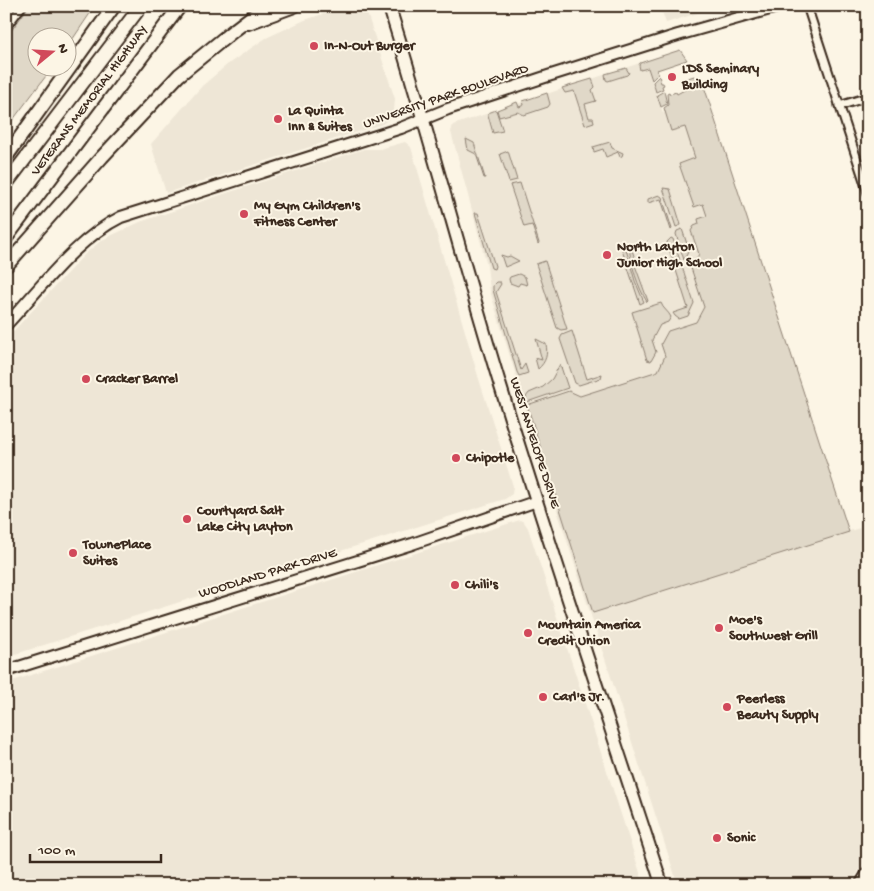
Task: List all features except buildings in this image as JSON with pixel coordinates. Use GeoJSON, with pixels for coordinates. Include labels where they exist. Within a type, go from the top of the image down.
{"type":"FeatureCollection","features":[{"type":"Feature","properties":{"kind":"highway"},"geometry":{"type":"LineString","coordinates":[[6,157],[114,6]]}},
{"type":"Feature","properties":{"kind":"highway","name":"VETERANS MEMORIAL HIGHWAY"},"geometry":{"type":"LineString","coordinates":[[6,184],[141,6]]}},
{"type":"Feature","properties":{"kind":"highway","name":"VETERANS MEMORIAL HIGHWAY"},"geometry":{"type":"LineString","coordinates":[[6,238],[180,6]]}},
{"type":"Feature","properties":{"kind":"highway"},"geometry":{"type":"LineString","coordinates":[[6,266],[179,75],[266,6]]}},
{"type":"Feature","properties":{"kind":"highway"},"geometry":{"type":"LineString","coordinates":[[241,26],[294,6]]}},
{"type":"Feature","properties":{"kind":"main road","name":"WEST ANTELOPE DRIVE"},"geometry":{"type":"LineString","coordinates":[[390,6],[424,118],[472,293],[537,501],[662,885]]}},
{"type":"Feature","properties":{"kind":"street"},"geometry":{"type":"LineString","coordinates":[[6,28],[22,6]]}},
{"type":"Feature","properties":{"kind":"street","name":"UNIVERSITY PARK BOULEVARD"},"geometry":{"type":"LineString","coordinates":[[6,325],[74,252],[96,232],[116,220],[401,128],[448,109],[663,40],[781,6]]}},
{"type":"Feature","properties":{"kind":"street"},"geometry":{"type":"LineString","coordinates":[[807,6],[868,193]]}},
{"type":"Feature","properties":{"kind":"street"},"geometry":{"type":"LineString","coordinates":[[839,106],[868,97]]}},
{"type":"Feature","properties":{"kind":"street","name":"WOODLAND PARK DRIVE"},"geometry":{"type":"LineString","coordinates":[[6,670],[412,544],[537,501]]}},
{"type":"Feature","properties":{"kind":"street"},"geometry":{"type":"LineString","coordinates":[[860,885],[868,872]]}},
{"type":"Feature","properties":{"kind":"shaded area"},"geometry":{"type":"Polygon","coordinates":[[[29,6],[95,6],[78,31],[78,28],[28,28],[28,78],[44,78],[6,129],[6,38],[29,6]]]}},
{"type":"Feature","properties":{"kind":"shaded area"},"geometry":{"type":"Polygon","coordinates":[[[347,6],[365,7],[395,99],[394,111],[389,119],[382,124],[166,193],[151,144],[202,86],[228,64],[266,38],[305,20],[347,6]]]}},
{"type":"Feature","properties":{"kind":"shaded area"},"geometry":{"type":"Polygon","coordinates":[[[660,6],[720,6],[666,23],[660,6]]]}},
{"type":"Feature","properties":{"kind":"shaded area"},"geometry":{"type":"Polygon","coordinates":[[[680,50],[687,60],[657,70],[658,74],[652,80],[648,68],[640,70],[640,63],[680,50]]]}},
{"type":"Feature","properties":{"kind":"shaded area"},"geometry":{"type":"Polygon","coordinates":[[[646,61],[663,113],[708,99],[849,531],[868,526],[868,856],[850,885],[678,885],[558,513],[490,291],[487,266],[451,132],[453,125],[646,61]]]}},
{"type":"Feature","properties":{"kind":"shaded area"},"geometry":{"type":"Polygon","coordinates":[[[626,68],[629,73],[627,75],[606,80],[605,74],[626,68]]]}},
{"type":"Feature","properties":{"kind":"shaded area"},"geometry":{"type":"Polygon","coordinates":[[[659,76],[661,83],[664,85],[662,86],[663,89],[656,92],[653,82],[659,76]]]}},
{"type":"Feature","properties":{"kind":"shaded area"},"geometry":{"type":"Polygon","coordinates":[[[694,76],[695,79],[701,77],[849,532],[593,613],[527,405],[569,391],[580,396],[658,371],[665,356],[661,344],[668,331],[696,322],[704,307],[691,268],[699,254],[691,231],[694,226],[699,224],[698,219],[707,216],[703,204],[694,207],[679,164],[695,158],[685,127],[671,131],[664,108],[668,105],[667,93],[676,92],[677,94],[688,88],[685,79],[694,76]]]}},
{"type":"Feature","properties":{"kind":"shaded area"},"geometry":{"type":"Polygon","coordinates":[[[592,79],[595,87],[592,90],[596,101],[585,104],[589,118],[593,118],[594,122],[585,125],[574,91],[565,93],[562,88],[592,79]]]}},
{"type":"Feature","properties":{"kind":"shaded area"},"geometry":{"type":"Polygon","coordinates":[[[664,91],[667,104],[661,107],[657,95],[664,91]]]}},
{"type":"Feature","properties":{"kind":"shaded area"},"geometry":{"type":"Polygon","coordinates":[[[547,93],[550,104],[548,107],[524,115],[518,112],[499,117],[497,110],[517,102],[519,107],[524,105],[523,101],[547,93]]]}},
{"type":"Feature","properties":{"kind":"shaded area"},"geometry":{"type":"Polygon","coordinates":[[[496,110],[503,131],[493,133],[488,113],[496,110]]]}},
{"type":"Feature","properties":{"kind":"shaded area"},"geometry":{"type":"Polygon","coordinates":[[[466,139],[474,143],[485,178],[476,154],[468,150],[466,139]]]}},
{"type":"Feature","properties":{"kind":"shaded area"},"geometry":{"type":"Polygon","coordinates":[[[405,142],[411,147],[478,376],[513,486],[512,494],[505,499],[6,657],[6,339],[85,254],[102,240],[140,222],[233,191],[364,149],[380,149],[405,142]]]}},
{"type":"Feature","properties":{"kind":"shaded area"},"geometry":{"type":"Polygon","coordinates":[[[610,142],[612,148],[623,153],[622,156],[620,157],[618,152],[606,157],[603,149],[594,152],[593,147],[610,142]]]}},
{"type":"Feature","properties":{"kind":"shaded area"},"geometry":{"type":"Polygon","coordinates":[[[508,151],[517,180],[509,182],[500,154],[508,151]]]}},
{"type":"Feature","properties":{"kind":"shaded area"},"geometry":{"type":"Polygon","coordinates":[[[520,183],[538,244],[532,225],[524,227],[510,185],[520,183]]]}},
{"type":"Feature","properties":{"kind":"shaded area"},"geometry":{"type":"Polygon","coordinates":[[[663,188],[670,189],[681,225],[676,227],[663,188]]]}},
{"type":"Feature","properties":{"kind":"shaded area"},"geometry":{"type":"Polygon","coordinates":[[[659,195],[662,197],[671,230],[661,199],[648,203],[648,199],[659,195]]]}},
{"type":"Feature","properties":{"kind":"shaded area"},"geometry":{"type":"Polygon","coordinates":[[[475,213],[478,213],[495,266],[494,269],[491,268],[475,213]]]}},
{"type":"Feature","properties":{"kind":"shaded area"},"geometry":{"type":"Polygon","coordinates":[[[682,229],[689,250],[684,260],[676,234],[677,231],[682,229]]]}},
{"type":"Feature","properties":{"kind":"shaded area"},"geometry":{"type":"Polygon","coordinates":[[[671,238],[673,239],[694,303],[688,316],[679,319],[673,313],[688,308],[667,242],[671,238]]]}},
{"type":"Feature","properties":{"kind":"shaded area"},"geometry":{"type":"Polygon","coordinates":[[[631,247],[635,259],[633,260],[647,302],[633,269],[629,248],[631,247]]]}},
{"type":"Feature","properties":{"kind":"shaded area"},"geometry":{"type":"Polygon","coordinates":[[[626,249],[635,281],[644,302],[640,304],[622,250],[626,249]]]}},
{"type":"Feature","properties":{"kind":"shaded area"},"geometry":{"type":"Polygon","coordinates":[[[501,255],[510,256],[519,261],[505,267],[501,255]]]}},
{"type":"Feature","properties":{"kind":"shaded area"},"geometry":{"type":"Polygon","coordinates":[[[545,261],[567,329],[561,330],[557,328],[536,264],[545,261]]]}},
{"type":"Feature","properties":{"kind":"shaded area"},"geometry":{"type":"Polygon","coordinates":[[[519,274],[525,277],[527,285],[520,283],[518,286],[510,283],[510,277],[519,274]]]}},
{"type":"Feature","properties":{"kind":"shaded area"},"geometry":{"type":"Polygon","coordinates":[[[496,282],[501,284],[496,292],[521,370],[525,364],[528,373],[519,376],[493,290],[493,285],[496,282]]]}},
{"type":"Feature","properties":{"kind":"shaded area"},"geometry":{"type":"Polygon","coordinates":[[[661,303],[671,317],[668,322],[660,325],[652,340],[656,352],[651,361],[647,360],[632,312],[661,303]]]}},
{"type":"Feature","properties":{"kind":"shaded area"},"geometry":{"type":"Polygon","coordinates":[[[572,331],[587,379],[602,374],[601,378],[579,385],[575,383],[560,339],[562,335],[572,331]]]}},
{"type":"Feature","properties":{"kind":"shaded area"},"geometry":{"type":"Polygon","coordinates":[[[536,339],[546,344],[547,348],[545,361],[538,369],[535,358],[542,360],[536,339]]]}},
{"type":"Feature","properties":{"kind":"shaded area"},"geometry":{"type":"Polygon","coordinates":[[[560,364],[568,388],[527,402],[526,397],[529,393],[543,387],[552,379],[560,364]]]}},
{"type":"Feature","properties":{"kind":"shaded area"},"geometry":{"type":"Polygon","coordinates":[[[520,520],[528,528],[644,885],[6,885],[6,683],[520,520]]]}},
{"type":"Feature","properties":{"kind":"place","name":"In-N-Out Burger"},"geometry":{"type":"Point","coordinates":[314,46]}},
{"type":"Feature","properties":{"kind":"place","name":"LDS Seminary Building"},"geometry":{"type":"Point","coordinates":[672,77]}},
{"type":"Feature","properties":{"kind":"place","name":"La Quinta Inn & Suites"},"geometry":{"type":"Point","coordinates":[278,119]}},
{"type":"Feature","properties":{"kind":"place","name":"My Gym Children's Fitness Center"},"geometry":{"type":"Point","coordinates":[244,214]}},
{"type":"Feature","properties":{"kind":"place","name":"North Layton Junior High School"},"geometry":{"type":"Point","coordinates":[607,255]}},
{"type":"Feature","properties":{"kind":"place","name":"Cracker Barrel"},"geometry":{"type":"Point","coordinates":[86,379]}},
{"type":"Feature","properties":{"kind":"place","name":"Chipotle"},"geometry":{"type":"Point","coordinates":[456,458]}},
{"type":"Feature","properties":{"kind":"place","name":"Courtyard Salt Lake City Layton"},"geometry":{"type":"Point","coordinates":[187,519]}},
{"type":"Feature","properties":{"kind":"place","name":"TownePlace Suites"},"geometry":{"type":"Point","coordinates":[73,553]}},
{"type":"Feature","properties":{"kind":"place","name":"Chili's"},"geometry":{"type":"Point","coordinates":[455,585]}},
{"type":"Feature","properties":{"kind":"place","name":"Moe's Southwest Grill"},"geometry":{"type":"Point","coordinates":[719,628]}},
{"type":"Feature","properties":{"kind":"place","name":"Mountain America Credit Union"},"geometry":{"type":"Point","coordinates":[528,633]}},
{"type":"Feature","properties":{"kind":"place","name":"Carl's Jr."},"geometry":{"type":"Point","coordinates":[543,697]}},
{"type":"Feature","properties":{"kind":"place","name":"Peerless Beauty Supply"},"geometry":{"type":"Point","coordinates":[727,707]}},
{"type":"Feature","properties":{"kind":"place","name":"Sonic"},"geometry":{"type":"Point","coordinates":[717,838]}}]}
